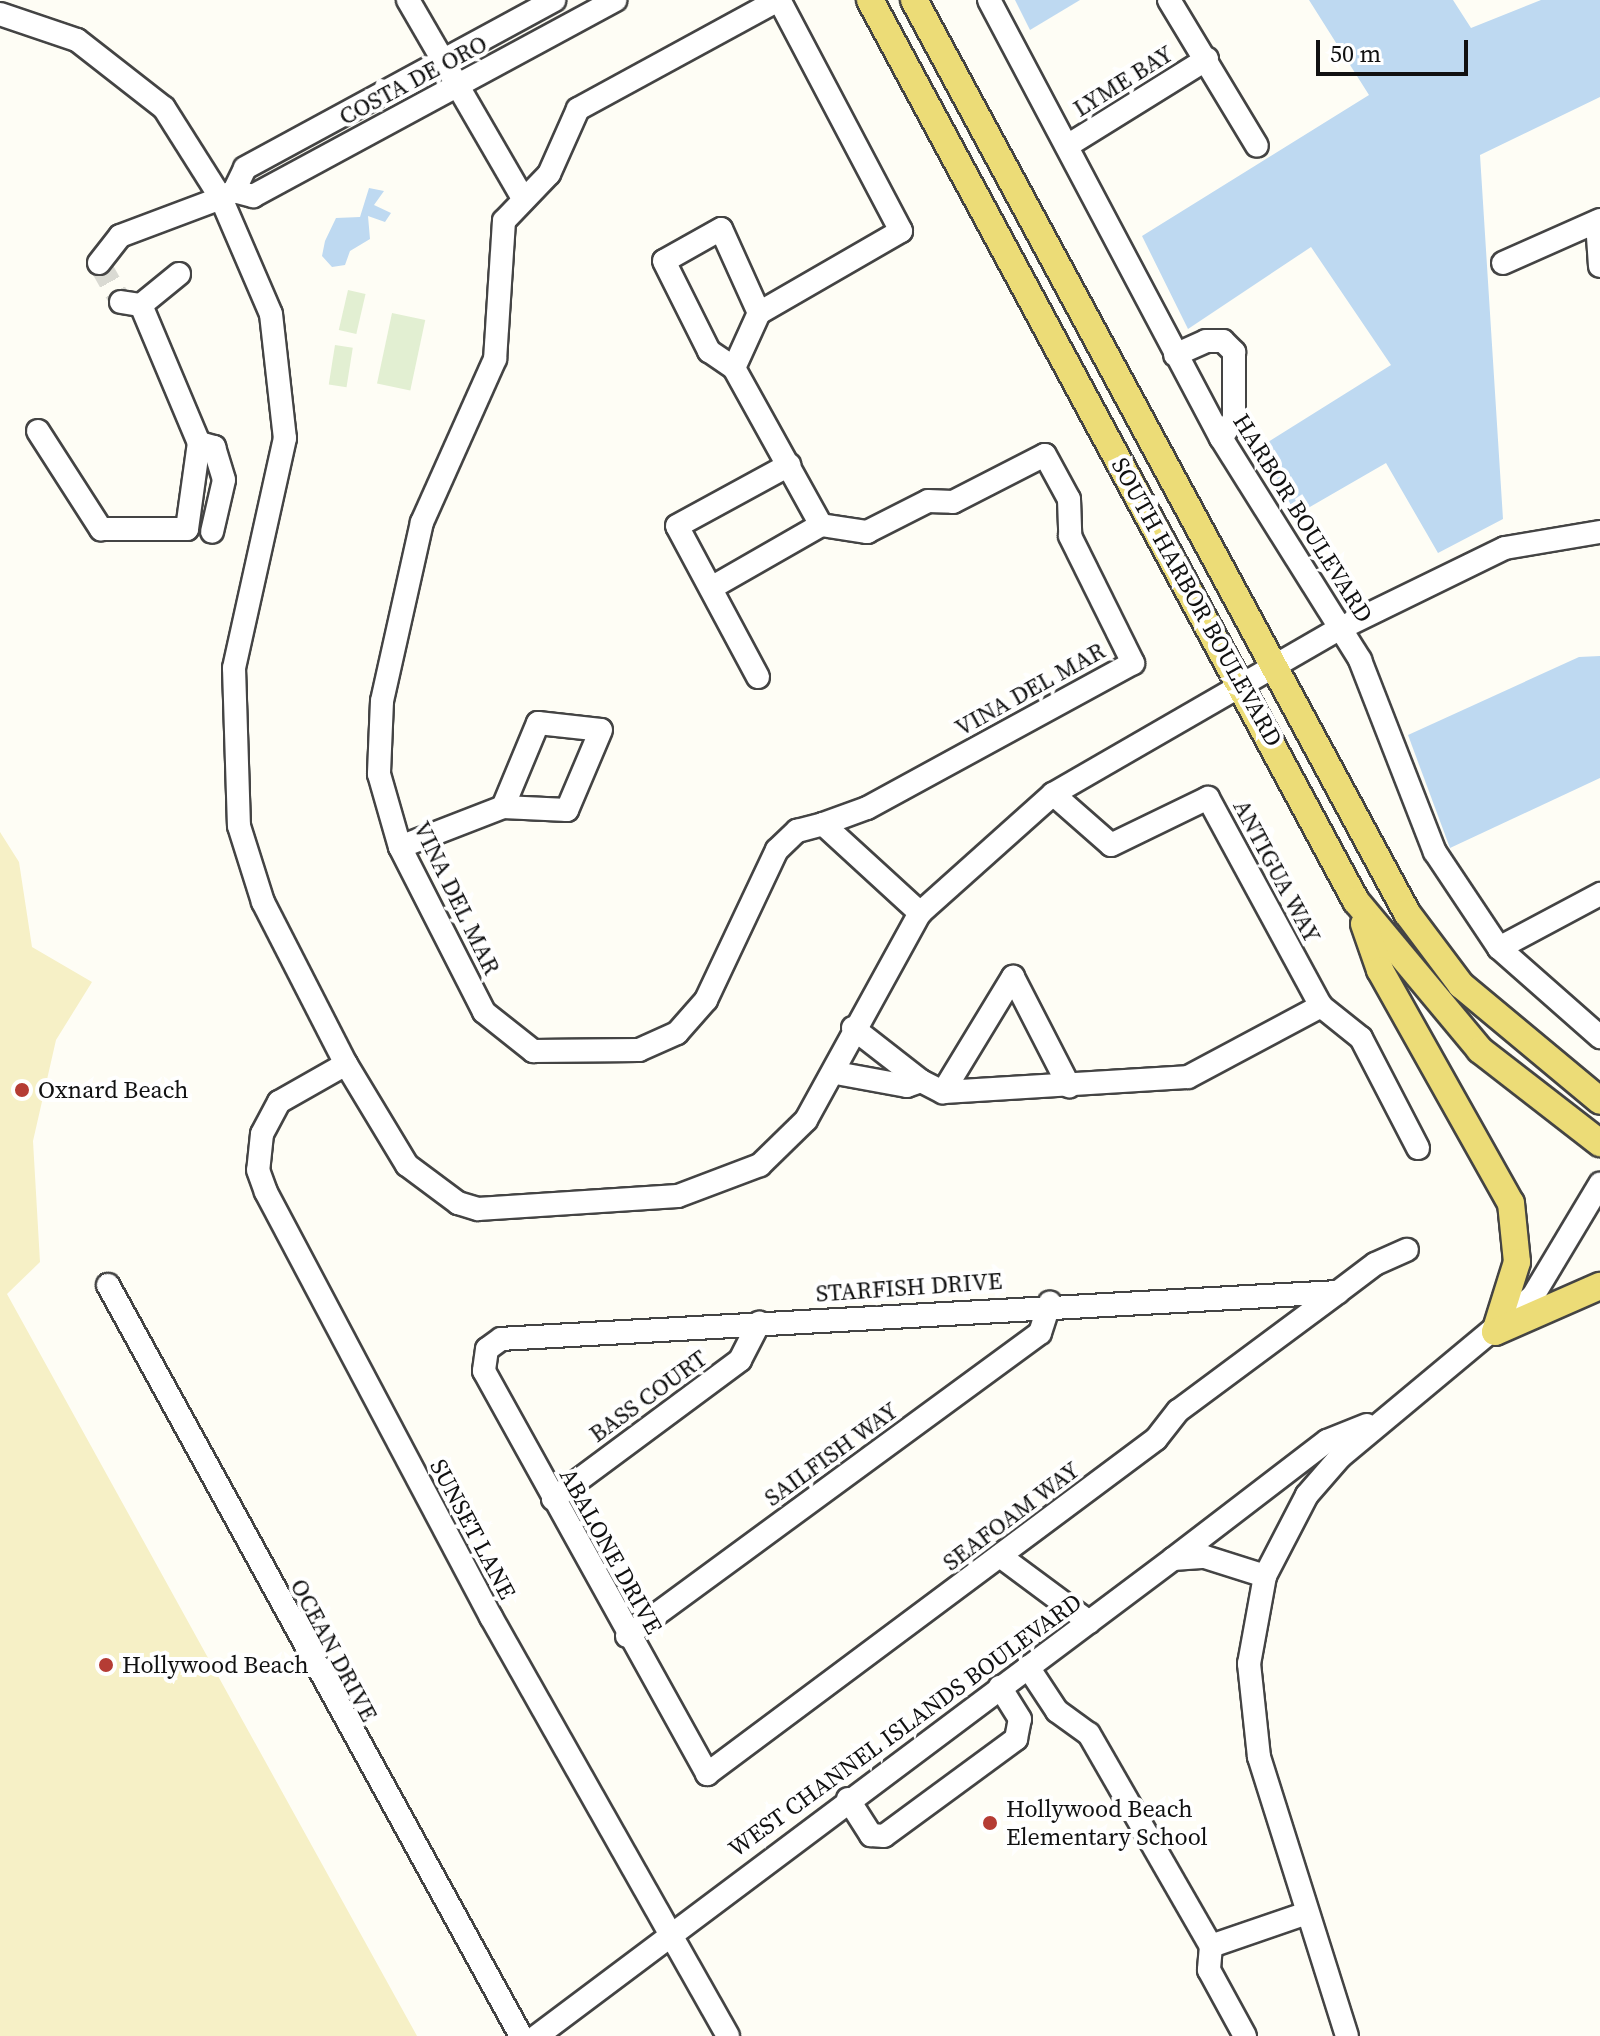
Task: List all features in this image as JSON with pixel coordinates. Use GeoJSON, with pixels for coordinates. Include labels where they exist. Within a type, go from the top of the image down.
{"type":"FeatureCollection","features":[{"type":"Feature","properties":{"kind":"main road","name":"SOUTH HARBOR BOULEVARD"},"geometry":{"type":"LineString","coordinates":[[870,0],[1356,901],[1480,1050],[1600,1143]]}},
{"type":"Feature","properties":{"kind":"main road","name":"SOUTH HARBOR BOULEVARD"},"geometry":{"type":"LineString","coordinates":[[914,0],[1407,913],[1461,985],[1600,1101]]}},
{"type":"Feature","properties":{"kind":"main road"},"geometry":{"type":"LineString","coordinates":[[1356,901],[1380,970],[1511,1203],[1517,1262],[1495,1332]]}},
{"type":"Feature","properties":{"kind":"main road"},"geometry":{"type":"LineString","coordinates":[[1495,1332],[1600,1286]]}},
{"type":"Feature","properties":{"kind":"street"},"geometry":{"type":"LineString","coordinates":[[408,0],[522,197]]}},
{"type":"Feature","properties":{"kind":"street","name":"COSTA DE ORO"},"geometry":{"type":"LineString","coordinates":[[554,0],[440,57],[245,168],[228,195],[253,196],[615,0]]}},
{"type":"Feature","properties":{"kind":"street"},"geometry":{"type":"LineString","coordinates":[[734,368],[759,313],[901,231],[779,0]]}},
{"type":"Feature","properties":{"kind":"street","name":"VINA DEL MAR"},"geometry":{"type":"LineString","coordinates":[[779,0],[578,109],[549,174],[522,197],[499,242],[492,370],[422,522],[382,701],[379,774],[400,847],[495,1027],[533,1051],[568,1056],[639,1050],[677,1033],[706,1000],[777,850],[797,831],[867,808],[1133,663],[1070,536],[1069,499],[1045,455],[953,502],[928,501],[867,532],[821,525]]}},
{"type":"Feature","properties":{"kind":"street","name":"HARBOR BOULEVARD"},"geometry":{"type":"LineString","coordinates":[[989,0],[1221,438],[1360,660],[1435,852],[1499,948],[1600,1037]]}},
{"type":"Feature","properties":{"kind":"street","name":"LYME BAY"},"geometry":{"type":"LineString","coordinates":[[1169,0],[1257,146]]}},
{"type":"Feature","properties":{"kind":"street"},"geometry":{"type":"LineString","coordinates":[[0,14],[77,40],[138,81],[228,195],[271,314],[286,396],[281,472],[234,668],[239,826],[263,902],[346,1064],[422,1182],[478,1209],[706,1191],[785,1145],[836,1073],[853,1028],[920,913],[1053,794],[1341,628],[1505,548],[1600,532]]}},
{"type":"Feature","properties":{"kind":"street","name":"LYME BAY"},"geometry":{"type":"LineString","coordinates":[[1067,146],[1207,59]]}},
{"type":"Feature","properties":{"kind":"street"},"geometry":{"type":"LineString","coordinates":[[99,263],[120,236],[228,195]]}},
{"type":"Feature","properties":{"kind":"street"},"geometry":{"type":"LineString","coordinates":[[1503,263],[1598,221],[1600,266]]}},
{"type":"Feature","properties":{"kind":"street"},"geometry":{"type":"LineString","coordinates":[[711,588],[821,525],[734,368],[709,351],[664,261],[721,229],[759,313]]}},
{"type":"Feature","properties":{"kind":"street"},"geometry":{"type":"LineString","coordinates":[[38,431],[101,529],[148,533],[187,529],[199,443],[131,303],[179,274]]}},
{"type":"Feature","properties":{"kind":"street"},"geometry":{"type":"LineString","coordinates":[[1175,355],[1206,341],[1223,341],[1234,352],[1236,406],[1221,438]]}},
{"type":"Feature","properties":{"kind":"street"},"geometry":{"type":"LineString","coordinates":[[199,443],[214,447],[224,480],[212,532]]}},
{"type":"Feature","properties":{"kind":"street"},"geometry":{"type":"LineString","coordinates":[[758,677],[677,526],[789,465]]}},
{"type":"Feature","properties":{"kind":"street"},"geometry":{"type":"LineString","coordinates":[[400,847],[503,807],[567,810],[601,730],[538,723],[503,807]]}},
{"type":"Feature","properties":{"kind":"street","name":"ANTIGUA WAY"},"geometry":{"type":"LineString","coordinates":[[1053,794],[1111,845],[1208,798],[1321,1006],[1361,1038],[1418,1148]]}},
{"type":"Feature","properties":{"kind":"street"},"geometry":{"type":"LineString","coordinates":[[823,824],[920,913]]}},
{"type":"Feature","properties":{"kind":"street"},"geometry":{"type":"LineString","coordinates":[[1499,948],[1600,894]]}},
{"type":"Feature","properties":{"kind":"street"},"geometry":{"type":"LineString","coordinates":[[943,1092],[1013,977],[1069,1086]]}},
{"type":"Feature","properties":{"kind":"street"},"geometry":{"type":"LineString","coordinates":[[853,1028],[901,1060],[921,1081],[943,1092],[1188,1077],[1321,1006]]}},
{"type":"Feature","properties":{"kind":"street"},"geometry":{"type":"LineString","coordinates":[[891,1083],[901,1060]]}},
{"type":"Feature","properties":{"kind":"street","name":"SUNSET LANE"},"geometry":{"type":"LineString","coordinates":[[346,1064],[279,1102],[262,1134],[258,1170],[266,1192],[669,1934],[728,2036]]}},
{"type":"Feature","properties":{"kind":"street"},"geometry":{"type":"LineString","coordinates":[[836,1073],[891,1083],[921,1081]]}},
{"type":"Feature","properties":{"kind":"street","name":"WEST CHANNEL ISLANDS BOULEVARD"},"geometry":{"type":"LineString","coordinates":[[1265,1576],[1307,1495],[1387,1417],[1495,1332],[1555,1268],[1600,1184]]}},
{"type":"Feature","properties":{"kind":"street","name":"SEAFOAM WAY"},"geometry":{"type":"LineString","coordinates":[[707,1774],[1000,1556],[1338,1292],[1407,1250]]}},
{"type":"Feature","properties":{"kind":"street","name":"OCEAN DRIVE"},"geometry":{"type":"LineString","coordinates":[[108,1285],[521,2036]]}},
{"type":"Feature","properties":{"kind":"street","name":"STARFISH DRIVE"},"geometry":{"type":"LineString","coordinates":[[487,1349],[501,1339],[1050,1303],[1338,1292]]}},
{"type":"Feature","properties":{"kind":"street","name":"SAILFISH WAY"},"geometry":{"type":"LineString","coordinates":[[627,1636],[1040,1333],[1050,1303]]}},
{"type":"Feature","properties":{"kind":"street","name":"BASS COURT"},"geometry":{"type":"LineString","coordinates":[[553,1499],[740,1360],[759,1323]]}},
{"type":"Feature","properties":{"kind":"street","name":"ABALONE DRIVE"},"geometry":{"type":"LineString","coordinates":[[487,1349],[484,1371],[627,1636],[707,1774]]}},
{"type":"Feature","properties":{"kind":"street","name":"WEST CHANNEL ISLANDS BOULEVARD"},"geometry":{"type":"LineString","coordinates":[[537,2036],[1327,1441],[1387,1417]]}},
{"type":"Feature","properties":{"kind":"street"},"geometry":{"type":"LineString","coordinates":[[1000,1556],[1089,1622]]}},
{"type":"Feature","properties":{"kind":"street"},"geometry":{"type":"LineString","coordinates":[[1173,1559],[1205,1557],[1265,1576],[1249,1664],[1252,1713],[1307,1913],[1347,2036]]}},
{"type":"Feature","properties":{"kind":"street"},"geometry":{"type":"LineString","coordinates":[[1028,1667],[1057,1711],[1089,1734],[1211,1946],[1209,1970],[1245,2036]]}},
{"type":"Feature","properties":{"kind":"street"},"geometry":{"type":"LineString","coordinates":[[848,1799],[871,1835],[884,1836],[1016,1739],[1020,1719],[1000,1687]]}},
{"type":"Feature","properties":{"kind":"street"},"geometry":{"type":"LineString","coordinates":[[1211,1946],[1307,1913]]}},
{"type":"Feature","properties":{"kind":"sand","name":"Hollywood Beach"},"geometry":{"type":"Polygon","coordinates":[[[0,832],[19,862],[32,947],[92,982],[56,1040],[33,1141],[40,1262],[7,1294],[417,2036],[0,2036],[0,832]]]}},
{"type":"Feature","properties":{"kind":"green space"},"geometry":{"type":"Polygon","coordinates":[[[348,290],[366,294],[356,334],[339,330],[348,290]]]}},
{"type":"Feature","properties":{"kind":"green space"},"geometry":{"type":"Polygon","coordinates":[[[392,313],[425,320],[410,390],[377,383],[392,313]]]}},
{"type":"Feature","properties":{"kind":"green space"},"geometry":{"type":"Polygon","coordinates":[[[335,345],[353,348],[347,387],[329,385],[335,345]]]}},
{"type":"Feature","properties":{"kind":"water"},"geometry":{"type":"Polygon","coordinates":[[[1015,0],[1080,0],[1030,30],[1015,0]]]}},
{"type":"Feature","properties":{"kind":"water"},"geometry":{"type":"Polygon","coordinates":[[[1309,0],[1453,0],[1471,28],[1541,0],[1600,0],[1600,97],[1480,155],[1503,519],[1438,553],[1386,463],[1296,515],[1260,447],[1391,365],[1311,247],[1188,329],[1142,236],[1369,95],[1309,0]]]}},
{"type":"Feature","properties":{"kind":"water"},"geometry":{"type":"Polygon","coordinates":[[[369,188],[384,191],[374,205],[391,213],[385,222],[368,216],[370,239],[350,251],[345,265],[332,267],[322,256],[325,241],[336,218],[360,217],[369,188]]]}},
{"type":"Feature","properties":{"kind":"water"},"geometry":{"type":"Polygon","coordinates":[[[1600,656],[1600,778],[1450,848],[1408,735],[1579,657],[1600,656]]]}},
{"type":"Feature","properties":{"kind":"tunnel"},"geometry":{"type":"LineString","coordinates":[[99,263],[121,302]]}},
{"type":"Feature","properties":{"kind":"place","name":"Oxnard Beach"},"geometry":{"type":"Point","coordinates":[22,1090]}},
{"type":"Feature","properties":{"kind":"place","name":"Hollywood Beach"},"geometry":{"type":"Point","coordinates":[106,1665]}},
{"type":"Feature","properties":{"kind":"place","name":"Hollywood Beach Elementary School"},"geometry":{"type":"Point","coordinates":[990,1823]}}]}
